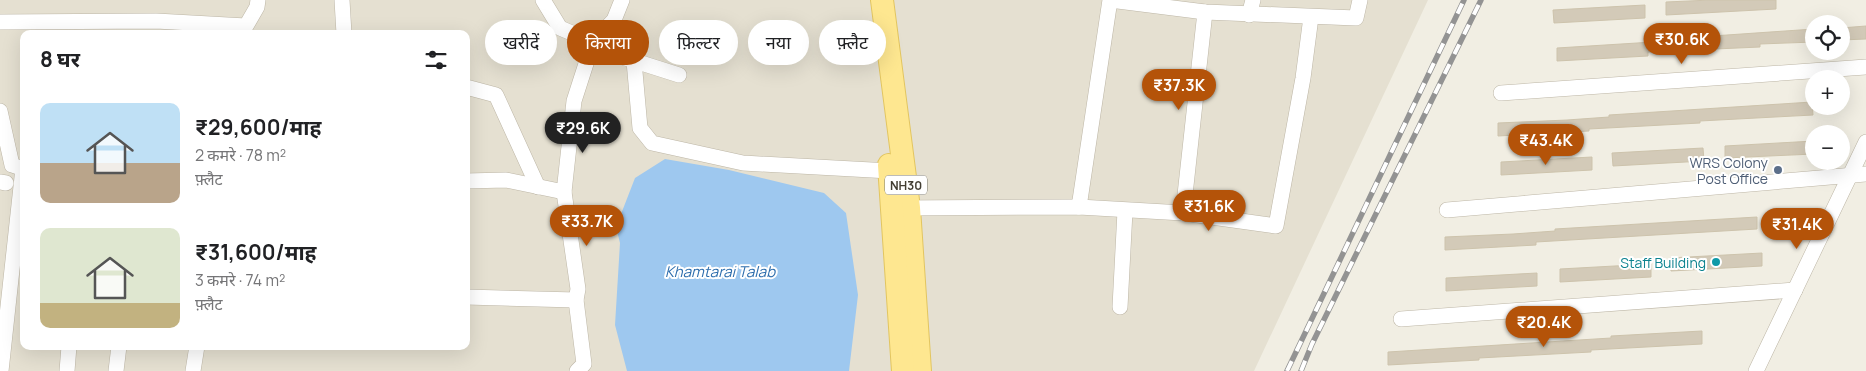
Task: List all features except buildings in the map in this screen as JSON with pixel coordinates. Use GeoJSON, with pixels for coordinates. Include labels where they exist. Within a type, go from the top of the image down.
{"type":"FeatureCollection","features":[{"type":"Feature","properties":{"kind":"main road","name":"NH30"},"geometry":{"type":"LineString","coordinates":[[867,0],[876,53],[890,171],[901,208],[903,371]]}},
{"type":"Feature","properties":{"kind":"main road","name":"NH30"},"geometry":{"type":"LineString","coordinates":[[882,0],[901,208],[920,371]]}},
{"type":"Feature","properties":{"kind":"street"},"geometry":{"type":"LineString","coordinates":[[0,22],[156,28],[246,26],[257,7],[258,0]]}},
{"type":"Feature","properties":{"kind":"street"},"geometry":{"type":"LineString","coordinates":[[342,0],[344,30]]}},
{"type":"Feature","properties":{"kind":"street"},"geometry":{"type":"LineString","coordinates":[[543,0],[560,28],[567,31]]}},
{"type":"Feature","properties":{"kind":"street"},"geometry":{"type":"LineString","coordinates":[[614,20],[622,0]]}},
{"type":"Feature","properties":{"kind":"street"},"geometry":{"type":"LineString","coordinates":[[1078,207],[1110,0],[1145,2],[1205,12],[1251,7],[1311,17],[1356,18],[1360,0]]}},
{"type":"Feature","properties":{"kind":"street"},"geometry":{"type":"LineString","coordinates":[[1183,213],[1205,12]]}},
{"type":"Feature","properties":{"kind":"street"},"geometry":{"type":"LineString","coordinates":[[901,208],[1078,207],[1183,213],[1276,226],[1303,78],[1311,17]]}},
{"type":"Feature","properties":{"kind":"street"},"geometry":{"type":"LineString","coordinates":[[577,371],[584,364],[576,300],[578,289],[564,192],[574,101],[586,65]]}},
{"type":"Feature","properties":{"kind":"street"},"geometry":{"type":"LineString","coordinates":[[634,65],[635,92],[640,128],[652,143],[742,163],[890,171]]}},
{"type":"Feature","properties":{"kind":"street"},"geometry":{"type":"LineString","coordinates":[[647,65],[679,75]]}},
{"type":"Feature","properties":{"kind":"street"},"geometry":{"type":"LineString","coordinates":[[1501,93],[1866,67]]}},
{"type":"Feature","properties":{"kind":"street"},"geometry":{"type":"LineString","coordinates":[[470,88],[496,95],[538,187]]}},
{"type":"Feature","properties":{"kind":"street"},"geometry":{"type":"LineString","coordinates":[[0,112],[12,165],[20,168]]}},
{"type":"Feature","properties":{"kind":"street"},"geometry":{"type":"LineString","coordinates":[[1756,371],[1866,142]]}},
{"type":"Feature","properties":{"kind":"street"},"geometry":{"type":"LineString","coordinates":[[1447,210],[1866,174]]}},
{"type":"Feature","properties":{"kind":"street"},"geometry":{"type":"LineString","coordinates":[[470,181],[506,180],[564,192]]}},
{"type":"Feature","properties":{"kind":"street"},"geometry":{"type":"LineString","coordinates":[[1,371],[20,197]]}},
{"type":"Feature","properties":{"kind":"street"},"geometry":{"type":"LineString","coordinates":[[1120,306],[1125,211]]}},
{"type":"Feature","properties":{"kind":"street"},"geometry":{"type":"LineString","coordinates":[[1401,319],[1795,290]]}},
{"type":"Feature","properties":{"kind":"street"},"geometry":{"type":"LineString","coordinates":[[470,297],[576,300]]}},
{"type":"Feature","properties":{"kind":"street"},"geometry":{"type":"LineString","coordinates":[[66,371],[69,350]]}},
{"type":"Feature","properties":{"kind":"street"},"geometry":{"type":"LineString","coordinates":[[116,371],[119,350]]}},
{"type":"Feature","properties":{"kind":"street"},"geometry":{"type":"LineString","coordinates":[[193,371],[196,350]]}},
{"type":"Feature","properties":{"kind":"shaded area"},"geometry":{"type":"Polygon","coordinates":[[[0,0],[1428,0],[1254,371],[0,371],[0,0]]]}},
{"type":"Feature","properties":{"kind":"water","name":"Khamtarai Talab"},"geometry":{"type":"Polygon","coordinates":[[[665,159],[729,170],[824,193],[846,213],[858,295],[849,371],[627,371],[615,325],[620,243],[616,227],[635,178],[665,159]]]}},
{"type":"Feature","properties":{"kind":"railway"},"geometry":{"type":"LineString","coordinates":[[1287,371],[1464,0]]}},
{"type":"Feature","properties":{"kind":"railway"},"geometry":{"type":"LineString","coordinates":[[1301,371],[1312,344],[1481,0]]}},
{"type":"Feature","properties":{"kind":"place","name":"WRS Colony Post Office"},"geometry":{"type":"Point","coordinates":[1778,170]}},
{"type":"Feature","properties":{"kind":"place","name":"Staff Building"},"geometry":{"type":"Point","coordinates":[1716,262]}}]}
